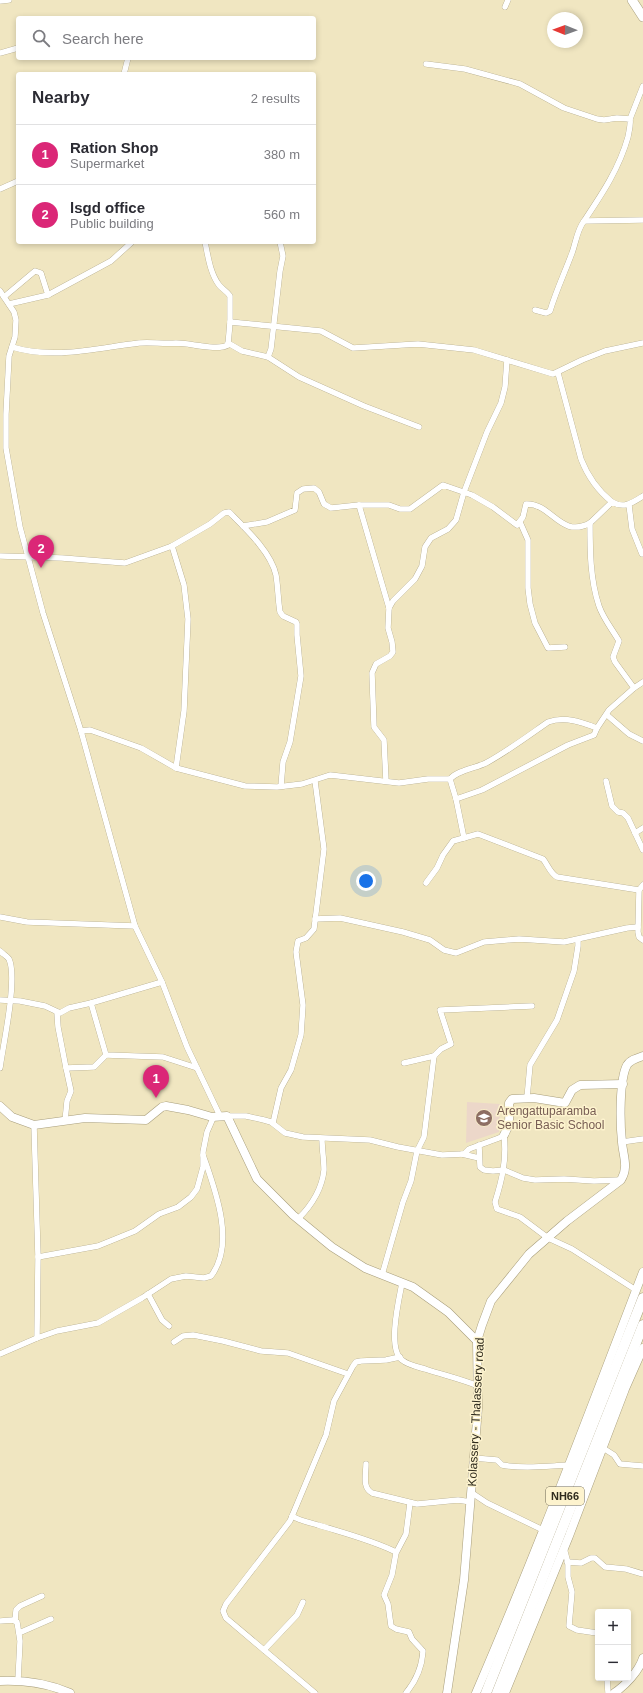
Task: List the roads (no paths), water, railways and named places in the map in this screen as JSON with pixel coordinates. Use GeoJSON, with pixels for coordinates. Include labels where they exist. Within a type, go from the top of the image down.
{"type":"FeatureCollection","features":[{"type":"Feature","properties":{"kind":"highway","name":"NH66"},"geometry":{"type":"LineString","coordinates":[[486,1693],[643,1298]]}},
{"type":"Feature","properties":{"kind":"highway","name":"NH66"},"geometry":{"type":"LineString","coordinates":[[497,1693],[643,1325]]}},
{"type":"Feature","properties":{"kind":"main road"},"geometry":{"type":"LineString","coordinates":[[632,0],[643,17]]}},
{"type":"Feature","properties":{"kind":"main road"},"geometry":{"type":"LineString","coordinates":[[621,1180],[626,1173],[620,1115],[623,1084],[627,1066],[632,1060],[643,1056]]}},
{"type":"Feature","properties":{"kind":"main road"},"geometry":{"type":"LineString","coordinates":[[504,1135],[508,1129],[510,1119],[509,1103],[512,1099],[527,1098],[565,1103],[572,1090],[580,1085],[623,1084]]}},
{"type":"Feature","properties":{"kind":"main road"},"geometry":{"type":"LineString","coordinates":[[0,1106],[12,1118],[34,1125],[84,1118],[146,1120],[162,1107],[166,1106],[220,1116],[257,1179],[298,1219],[332,1247],[365,1268],[413,1287],[448,1312],[477,1341]]}},
{"type":"Feature","properties":{"kind":"main road","name":"Kolassery - Thalassery road"},"geometry":{"type":"LineString","coordinates":[[447,1693],[464,1580],[472,1493],[478,1408],[477,1341],[491,1301],[529,1254],[568,1221],[621,1180]]}},
{"type":"Feature","properties":{"kind":"main road"},"geometry":{"type":"LineString","coordinates":[[476,1693],[570,1465],[582,1427],[643,1272]]}},
{"type":"Feature","properties":{"kind":"main road"},"geometry":{"type":"LineString","coordinates":[[505,1693],[603,1448],[640,1360],[643,1348]]}},
{"type":"Feature","properties":{"kind":"main road"},"geometry":{"type":"LineString","coordinates":[[618,1692],[641,1665],[643,1658]]}},
{"type":"Feature","properties":{"kind":"main road"},"geometry":{"type":"LineString","coordinates":[[0,1681],[18,1680],[53,1686],[70,1693]]}},
{"type":"Feature","properties":{"kind":"street"},"geometry":{"type":"LineString","coordinates":[[0,1],[9,0]]}},
{"type":"Feature","properties":{"kind":"street"},"geometry":{"type":"LineString","coordinates":[[505,7],[508,0]]}},
{"type":"Feature","properties":{"kind":"street"},"geometry":{"type":"LineString","coordinates":[[0,53],[16,49]]}},
{"type":"Feature","properties":{"kind":"street"},"geometry":{"type":"LineString","coordinates":[[124,72],[128,60]]}},
{"type":"Feature","properties":{"kind":"street"},"geometry":{"type":"LineString","coordinates":[[426,64],[465,69],[520,84],[564,108],[597,119],[630,119]]}},
{"type":"Feature","properties":{"kind":"street"},"geometry":{"type":"LineString","coordinates":[[535,310],[546,313],[550,311],[557,288],[572,253],[580,225],[607,186],[620,161],[629,132],[630,119],[643,86]]}},
{"type":"Feature","properties":{"kind":"street"},"geometry":{"type":"LineString","coordinates":[[0,190],[16,181]]}},
{"type":"Feature","properties":{"kind":"street"},"geometry":{"type":"LineString","coordinates":[[584,221],[643,220]]}},
{"type":"Feature","properties":{"kind":"street"},"geometry":{"type":"LineString","coordinates":[[9,304],[48,295],[111,261],[130,244]]}},
{"type":"Feature","properties":{"kind":"street"},"geometry":{"type":"LineString","coordinates":[[12,347],[28,351],[56,353],[142,343],[189,343],[218,348],[223,347],[228,343],[230,296],[219,284],[212,273],[205,244]]}},
{"type":"Feature","properties":{"kind":"street"},"geometry":{"type":"LineString","coordinates":[[268,357],[271,348],[283,256],[280,244]]}},
{"type":"Feature","properties":{"kind":"street"},"geometry":{"type":"LineString","coordinates":[[48,295],[41,273],[35,271],[2,294],[14,312],[16,320],[15,337],[9,356],[6,448],[20,527],[43,613],[81,731],[135,926],[162,982],[187,1047],[220,1116]]}},
{"type":"Feature","properties":{"kind":"street"},"geometry":{"type":"LineString","coordinates":[[230,322],[322,331],[353,348],[418,344],[474,350],[554,374],[582,360],[605,352],[643,343]]}},
{"type":"Feature","properties":{"kind":"street"},"geometry":{"type":"LineString","coordinates":[[228,343],[242,351],[268,357],[299,377],[364,406],[419,427]]}},
{"type":"Feature","properties":{"kind":"street"},"geometry":{"type":"LineString","coordinates":[[389,608],[393,601],[415,579],[422,566],[425,547],[431,538],[448,529],[456,520],[464,492],[487,432],[501,403],[505,387],[507,360]]}},
{"type":"Feature","properties":{"kind":"street"},"geometry":{"type":"LineString","coordinates":[[558,373],[585,471],[599,491],[612,502],[624,506],[629,505],[643,496]]}},
{"type":"Feature","properties":{"kind":"street"},"geometry":{"type":"LineString","coordinates":[[243,526],[267,522],[295,510],[297,493],[309,488],[314,488],[319,492],[324,504],[330,508],[359,505],[389,505],[400,509],[410,509],[443,484],[493,506],[516,525],[520,522]]}},
{"type":"Feature","properties":{"kind":"street"},"geometry":{"type":"LineString","coordinates":[[565,647],[548,648],[535,623],[528,588],[528,540],[520,522],[526,504],[531,504],[538,506],[564,525],[572,528],[583,526],[590,523],[612,502]]}},
{"type":"Feature","properties":{"kind":"street"},"geometry":{"type":"LineString","coordinates":[[359,505],[389,608],[388,628],[393,652],[390,656],[376,664],[372,673],[374,688],[372,707],[374,727],[384,740],[386,781]]}},
{"type":"Feature","properties":{"kind":"street"},"geometry":{"type":"LineString","coordinates":[[629,505],[632,529],[642,554]]}},
{"type":"Feature","properties":{"kind":"street"},"geometry":{"type":"LineString","coordinates":[[0,556],[62,558],[125,563],[172,546],[210,524],[224,513],[229,512],[254,537],[270,560],[276,573],[280,612],[283,616],[296,622],[297,624],[301,676],[290,742],[283,762],[282,786]]}},
{"type":"Feature","properties":{"kind":"street"},"geometry":{"type":"LineString","coordinates":[[590,523],[592,578],[595,592],[599,607],[610,629],[619,641],[613,652],[615,662],[634,688]]}},
{"type":"Feature","properties":{"kind":"street"},"geometry":{"type":"LineString","coordinates":[[172,546],[184,585],[188,619],[184,711],[176,768]]}},
{"type":"Feature","properties":{"kind":"street"},"geometry":{"type":"LineString","coordinates":[[456,799],[482,790],[568,744],[594,736],[597,728],[612,708],[643,682]]}},
{"type":"Feature","properties":{"kind":"street"},"geometry":{"type":"LineString","coordinates":[[607,715],[629,734],[643,741]]}},
{"type":"Feature","properties":{"kind":"street"},"geometry":{"type":"LineString","coordinates":[[81,731],[90,730],[141,748],[176,768],[245,786],[282,786],[309,783],[330,775],[399,783],[428,779],[450,779],[453,776],[488,762],[548,722],[577,720],[597,728]]}},
{"type":"Feature","properties":{"kind":"street"},"geometry":{"type":"LineString","coordinates":[[450,779],[456,799],[464,838]]}},
{"type":"Feature","properties":{"kind":"street"},"geometry":{"type":"LineString","coordinates":[[273,1123],[281,1088],[292,1070],[301,1035],[302,999],[296,952],[298,941],[306,938],[314,929],[324,849],[315,781]]}},
{"type":"Feature","properties":{"kind":"street"},"geometry":{"type":"LineString","coordinates":[[606,781],[612,806],[628,818],[643,850]]}},
{"type":"Feature","properties":{"kind":"street"},"geometry":{"type":"LineString","coordinates":[[635,834],[643,828]]}},
{"type":"Feature","properties":{"kind":"street"},"geometry":{"type":"LineString","coordinates":[[426,883],[453,841],[478,834],[543,859],[553,875],[557,877],[641,888],[638,937],[643,940]]}},
{"type":"Feature","properties":{"kind":"street"},"geometry":{"type":"LineString","coordinates":[[0,917],[27,922],[135,926]]}},
{"type":"Feature","properties":{"kind":"street"},"geometry":{"type":"LineString","coordinates":[[315,919],[340,918],[403,932],[430,940],[444,950],[456,953],[484,942],[519,939],[564,942],[578,940],[606,932],[638,927]]}},
{"type":"Feature","properties":{"kind":"street"},"geometry":{"type":"LineString","coordinates":[[527,1098],[530,1065],[557,1020],[574,971],[578,940]]}},
{"type":"Feature","properties":{"kind":"street"},"geometry":{"type":"LineString","coordinates":[[0,951],[9,958],[11,968],[10,1002],[0,1068]]}},
{"type":"Feature","properties":{"kind":"street"},"geometry":{"type":"LineString","coordinates":[[0,1000],[45,1006],[57,1012],[62,1012],[69,1008],[162,982]]}},
{"type":"Feature","properties":{"kind":"street"},"geometry":{"type":"LineString","coordinates":[[91,1003],[106,1055]]}},
{"type":"Feature","properties":{"kind":"street"},"geometry":{"type":"LineString","coordinates":[[404,1063],[434,1056],[441,1049],[451,1044],[440,1010],[532,1006]]}},
{"type":"Feature","properties":{"kind":"street"},"geometry":{"type":"LineString","coordinates":[[57,1012],[58,1027],[71,1091],[67,1101],[66,1121]]}},
{"type":"Feature","properties":{"kind":"street"},"geometry":{"type":"LineString","coordinates":[[66,1068],[94,1067],[106,1055],[163,1057],[197,1068]]}},
{"type":"Feature","properties":{"kind":"street"},"geometry":{"type":"LineString","coordinates":[[382,1275],[403,1202],[411,1181],[416,1151],[424,1137],[434,1056]]}},
{"type":"Feature","properties":{"kind":"street"},"geometry":{"type":"LineString","coordinates":[[220,1116],[255,1117],[273,1123],[285,1133],[303,1137],[370,1140],[416,1151],[442,1155],[462,1154],[479,1158]]}},
{"type":"Feature","properties":{"kind":"street"},"geometry":{"type":"LineString","coordinates":[[38,1257],[98,1246],[135,1231],[159,1214],[178,1207],[191,1197],[197,1189],[207,1132],[220,1116]]}},
{"type":"Feature","properties":{"kind":"street"},"geometry":{"type":"LineString","coordinates":[[34,1125],[38,1257],[37,1338]]}},
{"type":"Feature","properties":{"kind":"street"},"geometry":{"type":"LineString","coordinates":[[462,1154],[469,1149],[504,1135],[504,1170],[502,1182],[495,1202],[497,1209],[520,1217],[548,1238],[572,1249],[636,1290]]}},
{"type":"Feature","properties":{"kind":"street"},"geometry":{"type":"LineString","coordinates":[[298,1219],[310,1207],[320,1185],[324,1171],[322,1139]]}},
{"type":"Feature","properties":{"kind":"street"},"geometry":{"type":"LineString","coordinates":[[622,1142],[643,1139]]}},
{"type":"Feature","properties":{"kind":"street"},"geometry":{"type":"LineString","coordinates":[[479,1145],[480,1167],[484,1170],[504,1170],[523,1178],[534,1180],[621,1180]]}},
{"type":"Feature","properties":{"kind":"street"},"geometry":{"type":"LineString","coordinates":[[0,1354],[57,1331],[98,1323],[171,1279],[186,1276],[204,1278],[212,1276],[217,1269],[221,1253],[221,1214],[203,1155]]}},
{"type":"Feature","properties":{"kind":"street"},"geometry":{"type":"LineString","coordinates":[[402,1283],[395,1322],[398,1354],[402,1360],[478,1386]]}},
{"type":"Feature","properties":{"kind":"street"},"geometry":{"type":"LineString","coordinates":[[148,1294],[162,1320],[169,1326]]}},
{"type":"Feature","properties":{"kind":"street"},"geometry":{"type":"LineString","coordinates":[[174,1342],[183,1336],[193,1335],[215,1339],[261,1351],[288,1353],[348,1374]]}},
{"type":"Feature","properties":{"kind":"street"},"geometry":{"type":"LineString","coordinates":[[315,1693],[226,1618],[223,1611],[226,1604],[279,1536],[292,1516],[326,1435],[334,1402],[348,1374],[356,1362],[386,1360],[400,1357]]}},
{"type":"Feature","properties":{"kind":"street"},"geometry":{"type":"LineString","coordinates":[[603,1448],[614,1455],[620,1464],[643,1466]]}},
{"type":"Feature","properties":{"kind":"street"},"geometry":{"type":"LineString","coordinates":[[474,1458],[498,1460],[502,1465],[523,1467],[570,1465]]}},
{"type":"Feature","properties":{"kind":"street"},"geometry":{"type":"LineString","coordinates":[[366,1464],[365,1485],[368,1490],[383,1496],[410,1503],[427,1504],[458,1500],[471,1502]]}},
{"type":"Feature","properties":{"kind":"street"},"geometry":{"type":"LineString","coordinates":[[472,1493],[486,1503],[543,1530]]}},
{"type":"Feature","properties":{"kind":"street"},"geometry":{"type":"LineString","coordinates":[[406,1693],[418,1673],[423,1651],[409,1632],[396,1629],[391,1626],[388,1604],[384,1595],[392,1575],[396,1552],[406,1534],[410,1503]]}},
{"type":"Feature","properties":{"kind":"street"},"geometry":{"type":"LineString","coordinates":[[292,1516],[299,1520],[385,1547],[396,1552]]}},
{"type":"Feature","properties":{"kind":"street"},"geometry":{"type":"LineString","coordinates":[[564,1548],[568,1562],[568,1578],[572,1592],[569,1626],[577,1630],[595,1633]]}},
{"type":"Feature","properties":{"kind":"street"},"geometry":{"type":"LineString","coordinates":[[568,1562],[582,1562],[595,1558],[605,1567],[626,1569],[643,1574]]}},
{"type":"Feature","properties":{"kind":"street"},"geometry":{"type":"LineString","coordinates":[[18,1680],[20,1648],[19,1632],[15,1621],[16,1610],[20,1606],[42,1596]]}},
{"type":"Feature","properties":{"kind":"street"},"geometry":{"type":"LineString","coordinates":[[264,1650],[297,1615],[303,1602]]}},
{"type":"Feature","properties":{"kind":"street"},"geometry":{"type":"LineString","coordinates":[[19,1632],[51,1619]]}},
{"type":"Feature","properties":{"kind":"street"},"geometry":{"type":"LineString","coordinates":[[0,1621],[15,1621]]}},
{"type":"Feature","properties":{"kind":"street"},"geometry":{"type":"LineString","coordinates":[[607,1681],[608,1693]]}},
{"type":"Feature","properties":{"kind":"place","name":"lsgd office"},"geometry":{"type":"Point","coordinates":[41,568]}},
{"type":"Feature","properties":{"kind":"place","name":"Ration Shop"},"geometry":{"type":"Point","coordinates":[156,1098]}},
{"type":"Feature","properties":{"kind":"place","name":"Arengattuparamba Senior Basic School"},"geometry":{"type":"Point","coordinates":[484,1118]}}]}
